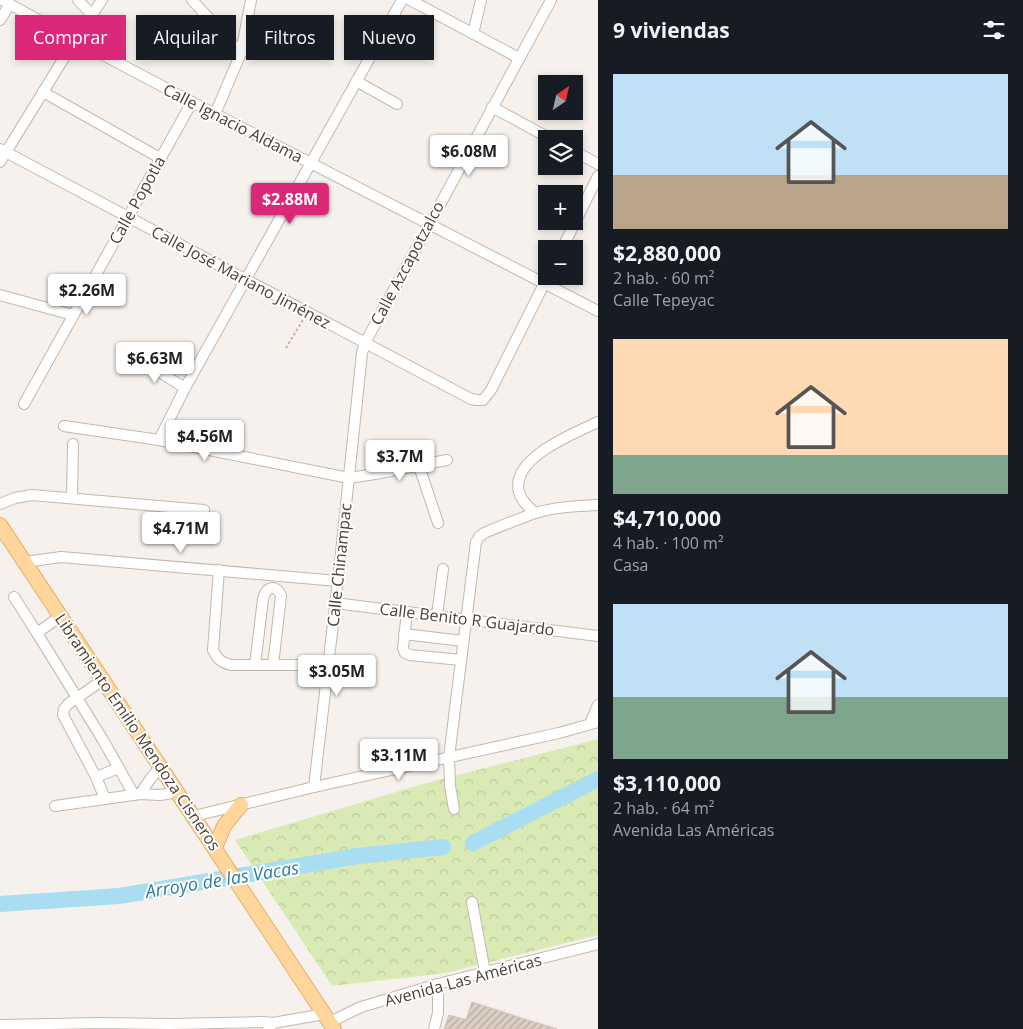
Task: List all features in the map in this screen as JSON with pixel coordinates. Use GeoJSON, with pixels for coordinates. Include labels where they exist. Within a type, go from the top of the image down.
{"type":"FeatureCollection","features":[{"type":"Feature","properties":{"kind":"main road","name":"Libramiento Emilio Mendoza Cisneros"},"geometry":{"type":"LineString","coordinates":[[0,525],[329,1022]]}},
{"type":"Feature","properties":{"kind":"main road"},"geometry":{"type":"LineString","coordinates":[[215,848],[224,826],[241,805]]}},
{"type":"Feature","properties":{"kind":"street"},"geometry":{"type":"LineString","coordinates":[[78,0],[92,15],[102,0]]}},
{"type":"Feature","properties":{"kind":"street"},"geometry":{"type":"LineString","coordinates":[[192,0],[241,53]]}},
{"type":"Feature","properties":{"kind":"street"},"geometry":{"type":"LineString","coordinates":[[215,114],[241,53],[251,0]]}},
{"type":"Feature","properties":{"kind":"street"},"geometry":{"type":"LineString","coordinates":[[159,440],[185,388],[402,0]]}},
{"type":"Feature","properties":{"kind":"street"},"geometry":{"type":"LineString","coordinates":[[410,0],[519,58]]}},
{"type":"Feature","properties":{"kind":"street"},"geometry":{"type":"LineString","coordinates":[[473,34],[481,0]]}},
{"type":"Feature","properties":{"kind":"street","name":"Calle Azcapotzalco"},"geometry":{"type":"LineString","coordinates":[[365,343],[551,0]]}},
{"type":"Feature","properties":{"kind":"street"},"geometry":{"type":"LineString","coordinates":[[0,20],[6,2]]}},
{"type":"Feature","properties":{"kind":"street","name":"Calle Ignacio Aldama"},"geometry":{"type":"LineString","coordinates":[[6,2],[30,15]]}},
{"type":"Feature","properties":{"kind":"street"},"geometry":{"type":"LineString","coordinates":[[0,162],[3,151],[63,60]]}},
{"type":"Feature","properties":{"kind":"street","name":"Calle Ignacio Aldama"},"geometry":{"type":"LineString","coordinates":[[113,60],[428,224],[538,276]]}},
{"type":"Feature","properties":{"kind":"street"},"geometry":{"type":"LineString","coordinates":[[356,81],[397,104]]}},
{"type":"Feature","properties":{"kind":"street"},"geometry":{"type":"LineString","coordinates":[[43,92],[160,158]]}},
{"type":"Feature","properties":{"kind":"street","name":"Calle Popotla"},"geometry":{"type":"LineString","coordinates":[[24,404],[192,102]]}},
{"type":"Feature","properties":{"kind":"street"},"geometry":{"type":"LineString","coordinates":[[492,108],[538,132]]}},
{"type":"Feature","properties":{"kind":"street","name":"Calle José Mariano Jiménez"},"geometry":{"type":"LineString","coordinates":[[3,151],[471,399],[483,400],[491,390],[544,285]]}},
{"type":"Feature","properties":{"kind":"street"},"geometry":{"type":"LineString","coordinates":[[583,156],[598,164]]}},
{"type":"Feature","properties":{"kind":"street"},"geometry":{"type":"LineString","coordinates":[[566,240],[598,176]]}},
{"type":"Feature","properties":{"kind":"street","name":"Calle Ignacio Aldama"},"geometry":{"type":"LineString","coordinates":[[554,285],[598,311]]}},
{"type":"Feature","properties":{"kind":"street"},"geometry":{"type":"LineString","coordinates":[[0,295],[73,315]]}},
{"type":"Feature","properties":{"kind":"street","name":"Calle Chinampac"},"geometry":{"type":"LineString","coordinates":[[314,787],[362,353],[365,343]]}},
{"type":"Feature","properties":{"kind":"street"},"geometry":{"type":"LineString","coordinates":[[139,359],[185,388]]}},
{"type":"Feature","properties":{"kind":"street"},"geometry":{"type":"LineString","coordinates":[[535,513],[522,500],[519,493],[520,476],[532,459],[556,441],[598,422]]}},
{"type":"Feature","properties":{"kind":"street"},"geometry":{"type":"LineString","coordinates":[[64,426],[159,440],[349,478],[447,460]]}},
{"type":"Feature","properties":{"kind":"street"},"geometry":{"type":"LineString","coordinates":[[72,498],[73,444]]}},
{"type":"Feature","properties":{"kind":"street"},"geometry":{"type":"LineString","coordinates":[[419,466],[438,523]]}},
{"type":"Feature","properties":{"kind":"street"},"geometry":{"type":"LineString","coordinates":[[0,504],[15,498],[32,495],[204,510]]}},
{"type":"Feature","properties":{"kind":"street"},"geometry":{"type":"LineString","coordinates":[[454,809],[450,786],[449,757],[475,547],[479,537],[484,533],[535,513],[570,506],[598,505]]}},
{"type":"Feature","properties":{"kind":"street"},"geometry":{"type":"LineString","coordinates":[[25,562],[61,557],[338,581]]}},
{"type":"Feature","properties":{"kind":"street"},"geometry":{"type":"LineString","coordinates":[[437,616],[443,569]]}},
{"type":"Feature","properties":{"kind":"street"},"geometry":{"type":"LineString","coordinates":[[219,570],[213,650],[216,658],[231,665],[328,666]]}},
{"type":"Feature","properties":{"kind":"street"},"geometry":{"type":"LineString","coordinates":[[255,665],[264,593],[270,588],[276,588],[281,596],[274,665]]}},
{"type":"Feature","properties":{"kind":"street"},"geometry":{"type":"LineString","coordinates":[[14,597],[137,794]]}},
{"type":"Feature","properties":{"kind":"street","name":"Calle Benito R Guajardo"},"geometry":{"type":"LineString","coordinates":[[335,603],[598,636]]}},
{"type":"Feature","properties":{"kind":"street"},"geometry":{"type":"LineString","coordinates":[[407,612],[403,651],[407,654],[461,660]]}},
{"type":"Feature","properties":{"kind":"street"},"geometry":{"type":"LineString","coordinates":[[37,633],[61,616]]}},
{"type":"Feature","properties":{"kind":"street"},"geometry":{"type":"LineString","coordinates":[[404,634],[463,641]]}},
{"type":"Feature","properties":{"kind":"street"},"geometry":{"type":"LineString","coordinates":[[103,680],[68,704],[64,709],[63,715],[96,776],[105,799]]}},
{"type":"Feature","properties":{"kind":"street"},"geometry":{"type":"LineString","coordinates":[[194,816],[594,723],[598,705]]}},
{"type":"Feature","properties":{"kind":"street"},"geometry":{"type":"LineString","coordinates":[[137,794],[161,766]]}},
{"type":"Feature","properties":{"kind":"street"},"geometry":{"type":"LineString","coordinates":[[96,776],[119,768]]}},
{"type":"Feature","properties":{"kind":"street"},"geometry":{"type":"LineString","coordinates":[[56,806],[137,794],[160,795],[178,792]]}},
{"type":"Feature","properties":{"kind":"street"},"geometry":{"type":"LineString","coordinates":[[472,902],[485,972]]}},
{"type":"Feature","properties":{"kind":"street","name":"Avenida Las Américas"},"geometry":{"type":"LineString","coordinates":[[0,1026],[268,1025],[329,1022],[361,1007],[438,984],[598,944]]}},
{"type":"Feature","properties":{"kind":"street"},"geometry":{"type":"LineString","coordinates":[[434,1029],[438,1013],[438,984]]}},
{"type":"Feature","properties":{"kind":"path"},"geometry":{"type":"LineString","coordinates":[[286,348],[307,312]]}},
{"type":"Feature","properties":{"kind":"green space"},"geometry":{"type":"Polygon","coordinates":[[[598,739],[598,935],[446,973],[332,986],[235,840],[423,784],[598,739]]]}},
{"type":"Feature","properties":{"kind":"building"},"geometry":{"type":"Polygon","coordinates":[[[472,1002],[557,1029],[444,1029],[449,1015],[466,1020],[472,1002]]]}},
{"type":"Feature","properties":{"kind":"waterway","name":"Arroyo de las Vacas"},"geometry":{"type":"LineString","coordinates":[[473,843],[598,779]]}},
{"type":"Feature","properties":{"kind":"waterway","name":"Arroyo de las Vacas"},"geometry":{"type":"LineString","coordinates":[[0,904],[119,896],[358,856],[443,847]]}}]}
